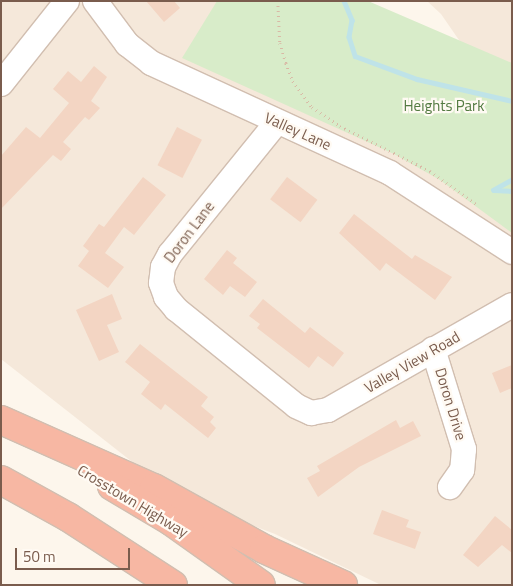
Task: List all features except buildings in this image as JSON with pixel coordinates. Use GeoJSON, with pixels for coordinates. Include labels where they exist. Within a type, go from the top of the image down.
{"type":"FeatureCollection","features":[{"type":"Feature","properties":{"kind":"highway"},"geometry":{"type":"LineString","coordinates":[[1,420],[154,488],[264,549],[343,585]]}},
{"type":"Feature","properties":{"kind":"highway","name":"Crosstown Highway"},"geometry":{"type":"LineString","coordinates":[[1,426],[128,494],[261,585]]}},
{"type":"Feature","properties":{"kind":"highway"},"geometry":{"type":"LineString","coordinates":[[1,480],[68,517],[173,585]]}},
{"type":"Feature","properties":{"kind":"street"},"geometry":{"type":"LineString","coordinates":[[1,84],[67,1]]}},
{"type":"Feature","properties":{"kind":"street","name":"Valley Lane"},"geometry":{"type":"LineString","coordinates":[[95,1],[127,44],[151,63],[390,173],[421,190],[495,244],[512,252]]}},
{"type":"Feature","properties":{"kind":"street","name":"Doron Lane"},"geometry":{"type":"LineString","coordinates":[[277,122],[170,254],[163,268],[161,283],[166,297],[176,309],[296,406],[311,413]]}},
{"type":"Feature","properties":{"kind":"street","name":"Valley View Road"},"geometry":{"type":"LineString","coordinates":[[311,413],[328,410],[512,305]]}},
{"type":"Feature","properties":{"kind":"street","name":"Doron Drive"},"geometry":{"type":"LineString","coordinates":[[434,349],[464,449],[462,470],[450,486]]}},
{"type":"Feature","properties":{"kind":"path"},"geometry":{"type":"LineString","coordinates":[[278,1],[280,43],[302,95]]}},
{"type":"Feature","properties":{"kind":"shaded area"},"geometry":{"type":"Polygon","coordinates":[[[1,1],[307,1],[499,98],[441,14],[427,1],[512,1],[512,585],[381,585],[275,534],[177,497],[1,359],[1,1]]]}},
{"type":"Feature","properties":{"kind":"green space","name":"Heights Park"},"geometry":{"type":"Polygon","coordinates":[[[217,1],[368,1],[512,63],[512,233],[440,180],[394,154],[182,58],[217,1]]]}},
{"type":"Feature","properties":{"kind":"waterway"},"geometry":{"type":"LineString","coordinates":[[344,1],[352,20],[349,37],[355,56],[417,79],[512,101]]}},
{"type":"Feature","properties":{"kind":"waterway"},"geometry":{"type":"LineString","coordinates":[[512,180],[494,190],[512,191]]}}]}
